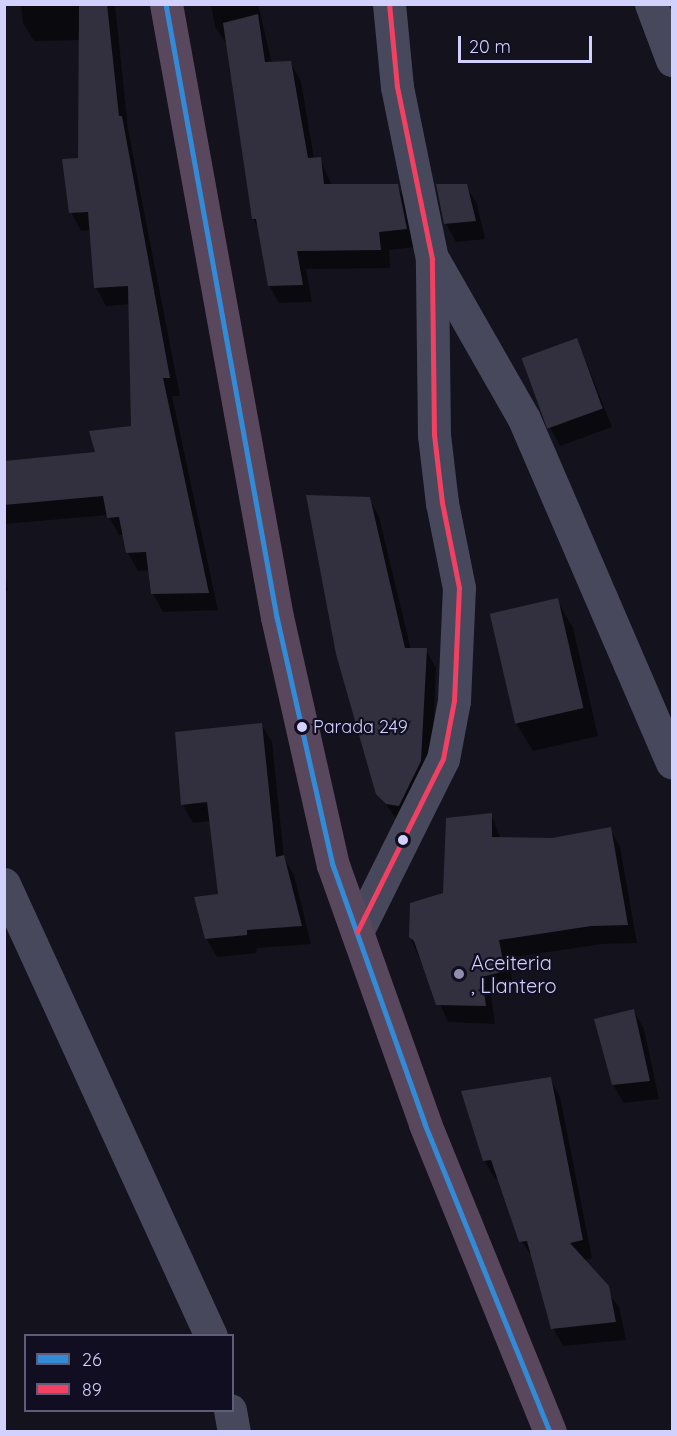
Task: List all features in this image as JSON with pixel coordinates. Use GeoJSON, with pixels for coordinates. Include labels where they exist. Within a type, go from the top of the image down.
{"type":"FeatureCollection","features":[{"type":"Feature","properties":{"kind":"highway"},"geometry":{"type":"LineString","coordinates":[[166,4],[277,617],[333,865],[424,1124],[550,1431]]}},
{"type":"Feature","properties":{"kind":"street"},"geometry":{"type":"LineString","coordinates":[[357,932],[443,759],[454,701],[459,588],[442,503],[434,435],[432,259],[397,87],[389,4]]}},
{"type":"Feature","properties":{"kind":"street"},"geometry":{"type":"LineString","coordinates":[[651,4],[672,60]]}},
{"type":"Feature","properties":{"kind":"street"},"geometry":{"type":"LineString","coordinates":[[432,259],[524,419],[672,763]]}},
{"type":"Feature","properties":{"kind":"street"},"geometry":{"type":"LineString","coordinates":[[4,884],[211,1334]]}},
{"type":"Feature","properties":{"kind":"street"},"geometry":{"type":"LineString","coordinates":[[230,1412],[234,1431]]}},
{"type":"Feature","properties":{"kind":"building"},"geometry":{"type":"Polygon","coordinates":[[[79,4],[107,4],[119,116],[122,116],[170,378],[163,378],[209,593],[151,594],[146,552],[126,553],[119,517],[107,518],[103,496],[4,505],[4,461],[95,452],[89,431],[131,426],[128,286],[94,288],[88,212],[69,213],[62,159],[78,158],[79,4]]]}},
{"type":"Feature","properties":{"kind":"building"},"geometry":{"type":"Polygon","coordinates":[[[258,14],[265,62],[291,61],[308,158],[321,157],[324,184],[398,184],[407,229],[379,232],[381,250],[297,251],[303,285],[268,286],[256,219],[252,219],[223,23],[258,14]]]}},
{"type":"Feature","properties":{"kind":"building"},"geometry":{"type":"Polygon","coordinates":[[[436,184],[467,184],[476,221],[444,224],[436,184]]]}},
{"type":"Feature","properties":{"kind":"building"},"geometry":{"type":"Polygon","coordinates":[[[577,338],[603,408],[547,429],[522,358],[577,338]]]}},
{"type":"Feature","properties":{"kind":"building"},"geometry":{"type":"Polygon","coordinates":[[[306,495],[370,497],[405,648],[427,648],[421,761],[399,806],[386,804],[376,794],[336,654],[306,495]]]}},
{"type":"Feature","properties":{"kind":"building"},"geometry":{"type":"Polygon","coordinates":[[[558,598],[583,708],[515,724],[490,614],[558,598]]]}},
{"type":"Feature","properties":{"kind":"building"},"geometry":{"type":"Polygon","coordinates":[[[262,723],[276,857],[284,855],[302,926],[247,930],[247,935],[205,939],[194,897],[218,894],[207,802],[181,805],[175,732],[262,723]]]}},
{"type":"Feature","properties":{"kind":"building"},"geometry":{"type":"Polygon","coordinates":[[[492,813],[492,837],[552,838],[611,827],[628,925],[591,926],[499,940],[505,971],[482,977],[486,1006],[436,1005],[414,941],[409,937],[410,903],[443,893],[446,818],[492,813]]]}},
{"type":"Feature","properties":{"kind":"building"},"geometry":{"type":"Polygon","coordinates":[[[634,1009],[650,1081],[612,1085],[594,1019],[634,1009]]]}},
{"type":"Feature","properties":{"kind":"building"},"geometry":{"type":"Polygon","coordinates":[[[551,1077],[583,1240],[570,1243],[609,1286],[616,1322],[551,1329],[527,1241],[519,1242],[491,1160],[483,1161],[461,1091],[551,1077]]]}},
{"type":"Feature","properties":{"kind":"transit line","name":"26"},"geometry":{"type":"LineString","coordinates":[[166,4],[277,617],[333,865],[425,1124],[550,1432]]}},
{"type":"Feature","properties":{"kind":"transit line","name":"89"},"geometry":{"type":"LineString","coordinates":[[357,932],[443,759],[454,701],[459,588],[442,503],[434,435],[432,259],[397,87],[389,4]]}},
{"type":"Feature","properties":{"kind":"place","name":"Parada 249"},"geometry":{"type":"Point","coordinates":[302,727]}},
{"type":"Feature","properties":{"kind":"place","name":"Aceiteria , Llantero"},"geometry":{"type":"Point","coordinates":[459,974]}}]}
